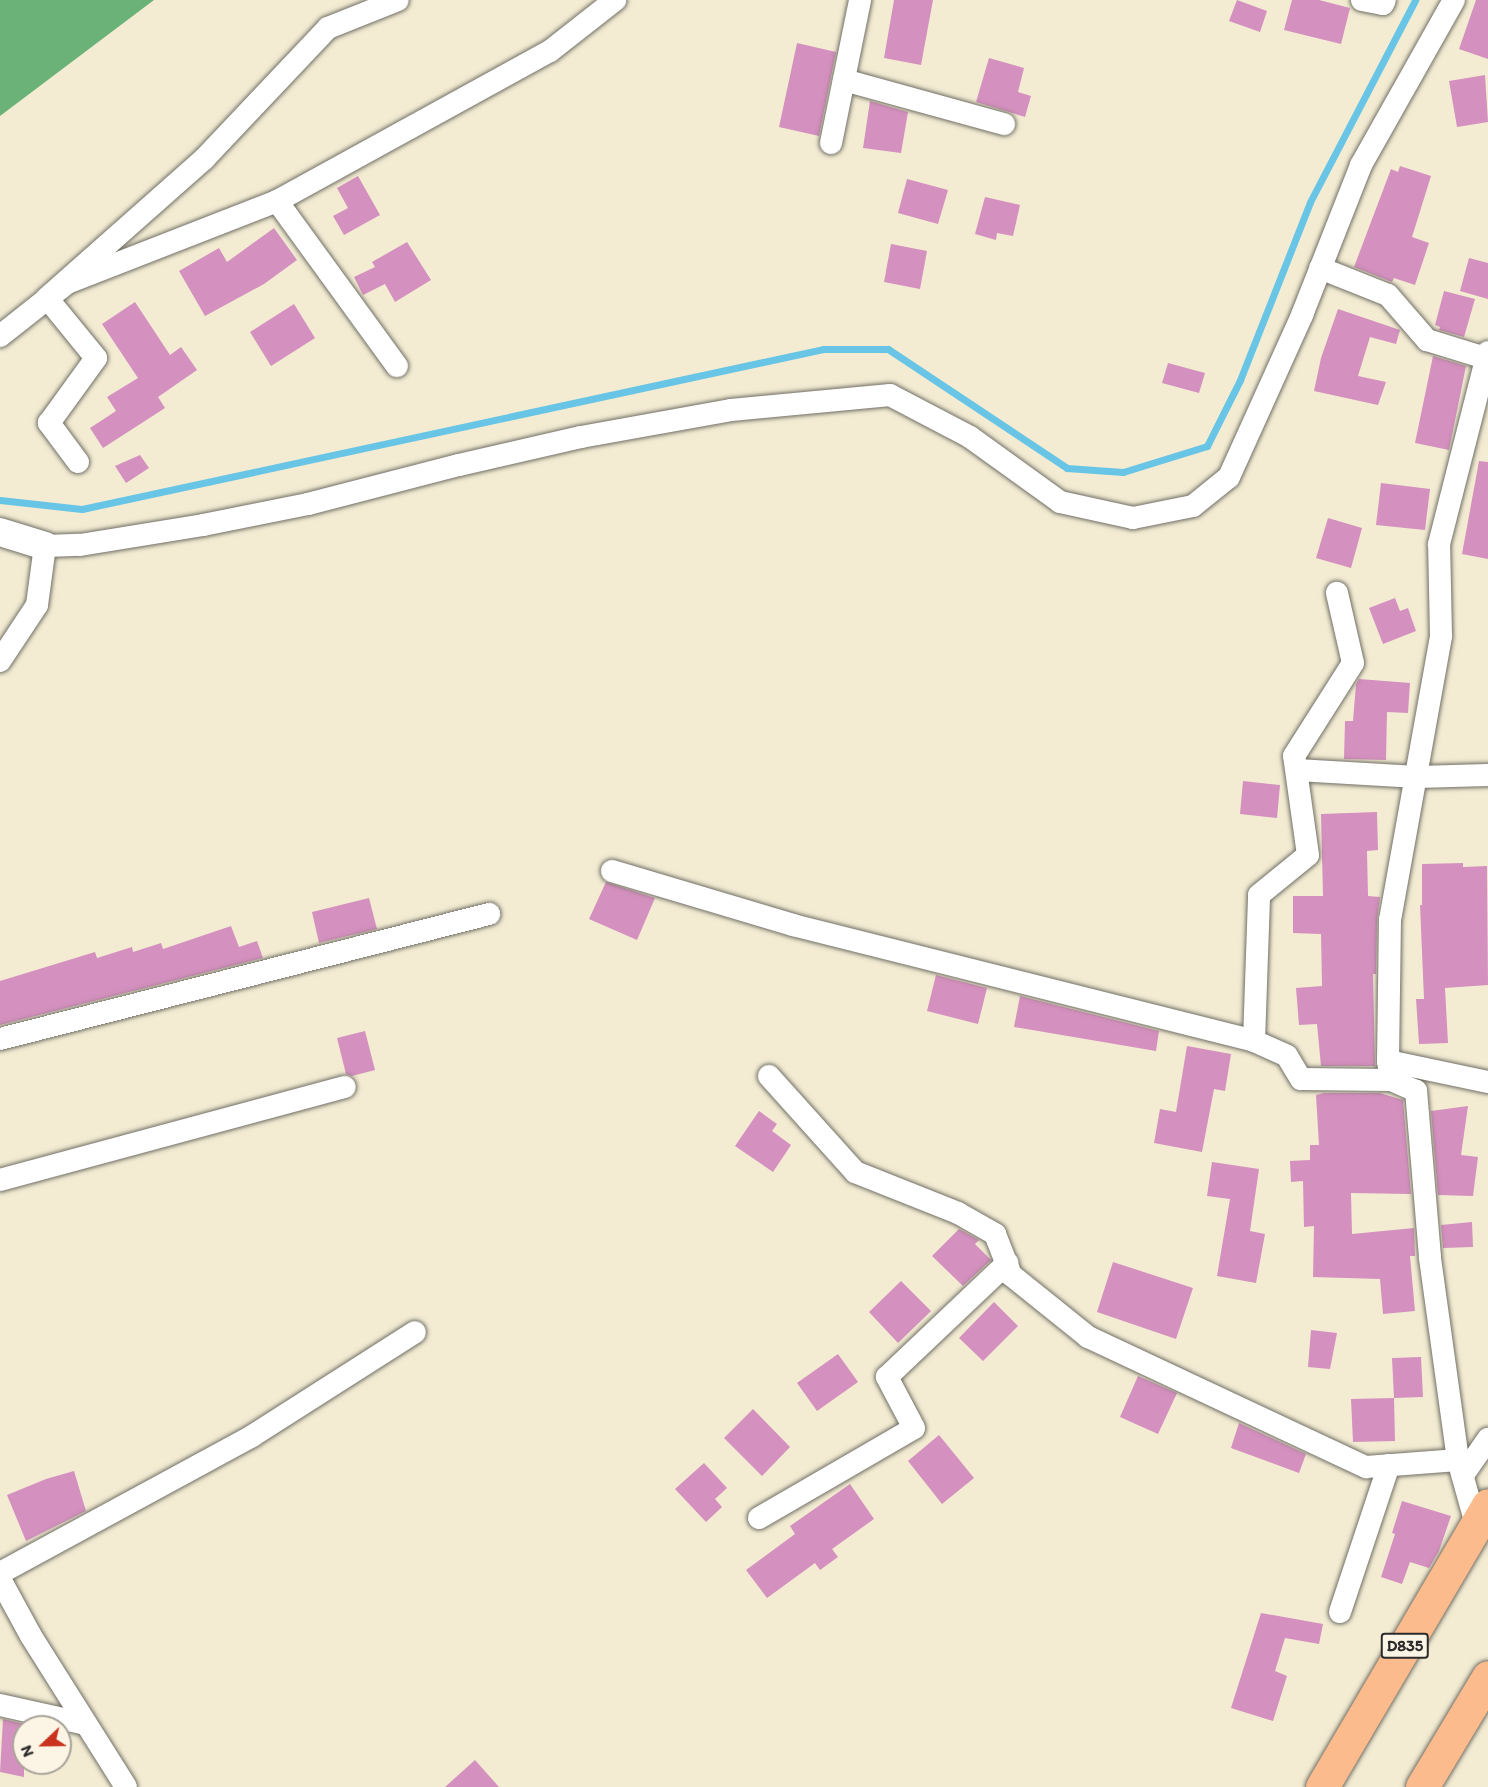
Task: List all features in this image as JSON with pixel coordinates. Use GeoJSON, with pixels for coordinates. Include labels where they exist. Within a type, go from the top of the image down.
{"type":"FeatureCollection","features":[{"type":"Feature","properties":{"kind":"highway","name":"D835"},"geometry":{"type":"LineString","coordinates":[[1322,1787],[1484,1522]]}},
{"type":"Feature","properties":{"kind":"highway"},"geometry":{"type":"LineString","coordinates":[[1422,1787],[1488,1677]]}},
{"type":"Feature","properties":{"kind":"street"},"geometry":{"type":"LineString","coordinates":[[47,298],[204,159],[328,27],[398,0]]}},
{"type":"Feature","properties":{"kind":"street"},"geometry":{"type":"LineString","coordinates":[[0,336],[67,283],[277,201],[550,51],[615,0]]}},
{"type":"Feature","properties":{"kind":"street"},"geometry":{"type":"LineString","coordinates":[[831,143],[860,0]]}},
{"type":"Feature","properties":{"kind":"street"},"geometry":{"type":"LineString","coordinates":[[1362,0],[1383,4],[1385,0]]}},
{"type":"Feature","properties":{"kind":"street"},"geometry":{"type":"LineString","coordinates":[[0,532],[45,546],[80,545],[203,525],[308,504],[459,465],[581,438],[731,410],[890,395],[970,437],[1060,502],[1133,518],[1193,506],[1229,477],[1320,268],[1361,165],[1454,0]]}},
{"type":"Feature","properties":{"kind":"street"},"geometry":{"type":"LineString","coordinates":[[844,80],[1004,124]]}},
{"type":"Feature","properties":{"kind":"street"},"geometry":{"type":"LineString","coordinates":[[277,201],[397,366]]}},
{"type":"Feature","properties":{"kind":"street"},"geometry":{"type":"LineString","coordinates":[[1320,268],[1388,296],[1426,340],[1487,355],[1479,419],[1439,543],[1441,636],[1390,920],[1389,1070]]}},
{"type":"Feature","properties":{"kind":"street"},"geometry":{"type":"LineString","coordinates":[[47,298],[96,358],[49,423],[78,462]]}},
{"type":"Feature","properties":{"kind":"street"},"geometry":{"type":"LineString","coordinates":[[0,661],[37,605],[45,546]]}},
{"type":"Feature","properties":{"kind":"street"},"geometry":{"type":"LineString","coordinates":[[1254,1041],[1259,895],[1308,855],[1294,756],[1353,663],[1337,593]]}},
{"type":"Feature","properties":{"kind":"street"},"geometry":{"type":"LineString","coordinates":[[1297,770],[1417,777],[1488,775]]}},
{"type":"Feature","properties":{"kind":"street"},"geometry":{"type":"LineString","coordinates":[[612,871],[793,925],[1254,1041],[1287,1056],[1300,1079],[1389,1070],[1488,1082]]}},
{"type":"Feature","properties":{"kind":"street"},"geometry":{"type":"LineString","coordinates":[[0,1039],[489,914]]}},
{"type":"Feature","properties":{"kind":"street"},"geometry":{"type":"LineString","coordinates":[[1389,1070],[1416,1091],[1430,1257],[1461,1468],[1484,1522]]}},
{"type":"Feature","properties":{"kind":"street"},"geometry":{"type":"LineString","coordinates":[[769,1076],[855,1172],[958,1213],[995,1234],[1011,1275],[1088,1337],[1366,1467],[1389,1465],[1461,1468],[1488,1439]]}},
{"type":"Feature","properties":{"kind":"street"},"geometry":{"type":"LineString","coordinates":[[0,1180],[345,1087]]}},
{"type":"Feature","properties":{"kind":"street"},"geometry":{"type":"LineString","coordinates":[[759,1518],[914,1428],[887,1377],[1007,1263]]}},
{"type":"Feature","properties":{"kind":"street"},"geometry":{"type":"LineString","coordinates":[[0,1573],[252,1436],[415,1332]]}},
{"type":"Feature","properties":{"kind":"street"},"geometry":{"type":"LineString","coordinates":[[1340,1612],[1389,1465]]}},
{"type":"Feature","properties":{"kind":"street"},"geometry":{"type":"LineString","coordinates":[[0,1579],[31,1636],[126,1787]]}},
{"type":"Feature","properties":{"kind":"street"},"geometry":{"type":"LineString","coordinates":[[0,1705],[87,1724]]}},
{"type":"Feature","properties":{"kind":"green space"},"geometry":{"type":"Polygon","coordinates":[[[0,0],[154,0],[0,116],[0,0]]]}},
{"type":"Feature","properties":{"kind":"building"},"geometry":{"type":"Polygon","coordinates":[[[894,0],[933,0],[921,65],[884,58],[894,0]]]}},
{"type":"Feature","properties":{"kind":"building"},"geometry":{"type":"Polygon","coordinates":[[[1237,0],[1267,11],[1260,32],[1229,21],[1237,0]]]}},
{"type":"Feature","properties":{"kind":"building"},"geometry":{"type":"Polygon","coordinates":[[[1292,0],[1319,0],[1350,8],[1341,44],[1284,30],[1292,0]]]}},
{"type":"Feature","properties":{"kind":"building"},"geometry":{"type":"Polygon","coordinates":[[[1476,0],[1488,0],[1488,59],[1459,49],[1476,0]]]}},
{"type":"Feature","properties":{"kind":"building"},"geometry":{"type":"Polygon","coordinates":[[[797,43],[836,52],[819,136],[779,127],[797,43]]]}},
{"type":"Feature","properties":{"kind":"building"},"geometry":{"type":"Polygon","coordinates":[[[989,58],[1024,68],[1018,92],[1031,96],[1025,117],[976,102],[989,58]]]}},
{"type":"Feature","properties":{"kind":"building"},"geometry":{"type":"Polygon","coordinates":[[[1485,75],[1488,122],[1457,127],[1449,81],[1485,75]]]}},
{"type":"Feature","properties":{"kind":"building"},"geometry":{"type":"Polygon","coordinates":[[[870,101],[908,112],[901,153],[863,148],[870,101]]]}},
{"type":"Feature","properties":{"kind":"building"},"geometry":{"type":"Polygon","coordinates":[[[1400,166],[1431,176],[1412,237],[1429,243],[1415,285],[1394,278],[1392,282],[1354,267],[1391,169],[1398,172],[1400,166]]]}},
{"type":"Feature","properties":{"kind":"building"},"geometry":{"type":"Polygon","coordinates":[[[358,176],[380,215],[344,235],[333,216],[348,208],[337,188],[358,176]]]}},
{"type":"Feature","properties":{"kind":"building"},"geometry":{"type":"Polygon","coordinates":[[[907,179],[948,190],[938,224],[898,213],[907,179]]]}},
{"type":"Feature","properties":{"kind":"building"},"geometry":{"type":"Polygon","coordinates":[[[985,197],[1020,205],[1013,236],[997,233],[996,240],[975,234],[985,197]]]}},
{"type":"Feature","properties":{"kind":"building"},"geometry":{"type":"Polygon","coordinates":[[[274,228],[297,260],[264,284],[205,316],[179,271],[219,248],[227,262],[274,228]]]}},
{"type":"Feature","properties":{"kind":"building"},"geometry":{"type":"Polygon","coordinates":[[[407,242],[431,280],[395,302],[385,284],[363,295],[354,277],[375,267],[372,262],[407,242]]]}},
{"type":"Feature","properties":{"kind":"building"},"geometry":{"type":"Polygon","coordinates":[[[891,244],[927,251],[920,289],[884,282],[891,244]]]}},
{"type":"Feature","properties":{"kind":"building"},"geometry":{"type":"Polygon","coordinates":[[[1469,258],[1488,263],[1488,299],[1460,291],[1469,258]]]}},
{"type":"Feature","properties":{"kind":"building"},"geometry":{"type":"Polygon","coordinates":[[[1444,291],[1475,299],[1464,337],[1439,330],[1440,327],[1435,325],[1444,291]]]}},
{"type":"Feature","properties":{"kind":"building"},"geometry":{"type":"Polygon","coordinates":[[[135,302],[170,355],[181,347],[197,370],[158,397],[165,408],[103,448],[90,428],[116,411],[107,397],[138,378],[102,324],[135,302]]]}},
{"type":"Feature","properties":{"kind":"building"},"geometry":{"type":"Polygon","coordinates":[[[294,304],[315,338],[271,366],[250,332],[294,304]]]}},
{"type":"Feature","properties":{"kind":"building"},"geometry":{"type":"Polygon","coordinates":[[[1338,309],[1400,330],[1396,344],[1370,337],[1358,376],[1386,382],[1378,405],[1314,391],[1321,358],[1338,309]]]}},
{"type":"Feature","properties":{"kind":"building"},"geometry":{"type":"Polygon","coordinates":[[[1433,356],[1466,366],[1449,450],[1415,443],[1433,356]]]}},
{"type":"Feature","properties":{"kind":"building"},"geometry":{"type":"Polygon","coordinates":[[[1168,363],[1205,373],[1199,393],[1162,383],[1168,363]]]}},
{"type":"Feature","properties":{"kind":"building"},"geometry":{"type":"Polygon","coordinates":[[[140,455],[149,468],[126,483],[115,466],[140,455]]]}},
{"type":"Feature","properties":{"kind":"building"},"geometry":{"type":"Polygon","coordinates":[[[1479,461],[1488,462],[1488,559],[1462,554],[1479,461]]]}},
{"type":"Feature","properties":{"kind":"building"},"geometry":{"type":"Polygon","coordinates":[[[1381,483],[1430,489],[1425,530],[1376,525],[1381,483]]]}},
{"type":"Feature","properties":{"kind":"building"},"geometry":{"type":"Polygon","coordinates":[[[1328,518],[1362,528],[1351,568],[1316,558],[1328,518]]]}},
{"type":"Feature","properties":{"kind":"building"},"geometry":{"type":"Polygon","coordinates":[[[1395,598],[1400,611],[1408,608],[1416,631],[1383,644],[1369,608],[1395,598]]]}},
{"type":"Feature","properties":{"kind":"building"},"geometry":{"type":"Polygon","coordinates":[[[1359,679],[1410,683],[1408,713],[1387,712],[1386,760],[1344,759],[1345,721],[1353,721],[1356,684],[1359,679]]]}},
{"type":"Feature","properties":{"kind":"building"},"geometry":{"type":"Polygon","coordinates":[[[1243,781],[1280,785],[1277,818],[1240,814],[1243,781]]]}},
{"type":"Feature","properties":{"kind":"building"},"geometry":{"type":"Polygon","coordinates":[[[1377,812],[1378,850],[1367,851],[1368,896],[1380,897],[1377,920],[1376,974],[1373,974],[1375,1066],[1321,1066],[1317,1024],[1299,1025],[1296,988],[1322,986],[1321,934],[1293,933],[1293,896],[1323,896],[1321,814],[1377,812]]]}},
{"type":"Feature","properties":{"kind":"building"},"geometry":{"type":"Polygon","coordinates":[[[1463,863],[1463,867],[1487,866],[1488,985],[1445,988],[1448,1043],[1419,1044],[1416,999],[1424,999],[1420,905],[1422,905],[1422,864],[1463,863]]]}},
{"type":"Feature","properties":{"kind":"building"},"geometry":{"type":"Polygon","coordinates":[[[606,882],[655,898],[637,940],[589,919],[606,882]]]}},
{"type":"Feature","properties":{"kind":"building"},"geometry":{"type":"Polygon","coordinates":[[[369,898],[377,929],[319,943],[312,912],[369,898]]]}},
{"type":"Feature","properties":{"kind":"building"},"geometry":{"type":"Polygon","coordinates":[[[231,926],[239,947],[257,941],[263,958],[0,1025],[0,981],[95,952],[97,958],[132,947],[133,952],[161,943],[163,949],[231,926]]]}},
{"type":"Feature","properties":{"kind":"building"},"geometry":{"type":"Polygon","coordinates":[[[936,975],[987,988],[978,1024],[927,1011],[936,975]]]}},
{"type":"Feature","properties":{"kind":"building"},"geometry":{"type":"Polygon","coordinates":[[[1020,996],[1159,1031],[1156,1051],[1014,1027],[1020,996]]]}},
{"type":"Feature","properties":{"kind":"building"},"geometry":{"type":"Polygon","coordinates":[[[365,1031],[375,1070],[352,1076],[346,1074],[337,1038],[365,1031]]]}},
{"type":"Feature","properties":{"kind":"building"},"geometry":{"type":"Polygon","coordinates":[[[1187,1046],[1231,1054],[1225,1091],[1214,1089],[1202,1152],[1154,1143],[1160,1109],[1176,1112],[1187,1046]]]}},
{"type":"Feature","properties":{"kind":"building"},"geometry":{"type":"Polygon","coordinates":[[[1380,1093],[1403,1100],[1411,1194],[1351,1193],[1352,1234],[1414,1228],[1415,1256],[1410,1256],[1415,1311],[1383,1314],[1380,1279],[1313,1277],[1314,1226],[1304,1227],[1303,1181],[1291,1182],[1290,1161],[1310,1160],[1310,1145],[1319,1145],[1316,1095],[1380,1093]]]}},
{"type":"Feature","properties":{"kind":"building"},"geometry":{"type":"Polygon","coordinates":[[[1468,1106],[1461,1155],[1478,1157],[1473,1196],[1438,1195],[1431,1111],[1468,1106]]]}},
{"type":"Feature","properties":{"kind":"building"},"geometry":{"type":"Polygon","coordinates":[[[759,1111],[777,1124],[772,1131],[791,1145],[773,1172],[735,1146],[759,1111]]]}},
{"type":"Feature","properties":{"kind":"building"},"geometry":{"type":"Polygon","coordinates":[[[1212,1162],[1259,1169],[1250,1231],[1265,1234],[1256,1283],[1217,1276],[1230,1199],[1207,1196],[1212,1162]]]}},
{"type":"Feature","properties":{"kind":"building"},"geometry":{"type":"Polygon","coordinates":[[[1472,1222],[1473,1247],[1443,1248],[1441,1225],[1472,1222]]]}},
{"type":"Feature","properties":{"kind":"building"},"geometry":{"type":"Polygon","coordinates":[[[959,1229],[979,1240],[975,1244],[991,1260],[963,1286],[932,1256],[959,1229]]]}},
{"type":"Feature","properties":{"kind":"building"},"geometry":{"type":"Polygon","coordinates":[[[1113,1262],[1193,1288],[1176,1339],[1097,1312],[1113,1262]]]}},
{"type":"Feature","properties":{"kind":"building"},"geometry":{"type":"Polygon","coordinates":[[[901,1281],[931,1311],[898,1343],[869,1312],[901,1281]]]}},
{"type":"Feature","properties":{"kind":"building"},"geometry":{"type":"Polygon","coordinates":[[[994,1302],[1018,1326],[983,1361],[959,1338],[994,1302]]]}},
{"type":"Feature","properties":{"kind":"building"},"geometry":{"type":"Polygon","coordinates":[[[1311,1330],[1337,1333],[1330,1369],[1308,1367],[1311,1330]]]}},
{"type":"Feature","properties":{"kind":"building"},"geometry":{"type":"Polygon","coordinates":[[[838,1354],[858,1382],[817,1411],[797,1383],[838,1354]]]}},
{"type":"Feature","properties":{"kind":"building"},"geometry":{"type":"Polygon","coordinates":[[[1421,1357],[1423,1397],[1394,1398],[1392,1358],[1421,1357]]]}},
{"type":"Feature","properties":{"kind":"building"},"geometry":{"type":"Polygon","coordinates":[[[1138,1376],[1177,1393],[1158,1434],[1120,1417],[1138,1376]]]}},
{"type":"Feature","properties":{"kind":"building"},"geometry":{"type":"Polygon","coordinates":[[[1394,1398],[1395,1441],[1353,1442],[1351,1399],[1394,1398]]]}},
{"type":"Feature","properties":{"kind":"building"},"geometry":{"type":"Polygon","coordinates":[[[753,1409],[790,1447],[762,1476],[724,1438],[753,1409]]]}},
{"type":"Feature","properties":{"kind":"building"},"geometry":{"type":"Polygon","coordinates":[[[1239,1423],[1306,1454],[1299,1473],[1231,1448],[1239,1423]]]}},
{"type":"Feature","properties":{"kind":"building"},"geometry":{"type":"Polygon","coordinates":[[[939,1435],[974,1478],[942,1504],[908,1461],[939,1435]]]}},
{"type":"Feature","properties":{"kind":"building"},"geometry":{"type":"Polygon","coordinates":[[[704,1463],[727,1488],[715,1499],[722,1507],[706,1522],[675,1489],[704,1463]]]}},
{"type":"Feature","properties":{"kind":"building"},"geometry":{"type":"Polygon","coordinates":[[[74,1471],[86,1511],[26,1541],[7,1495],[46,1479],[74,1471]]]}},
{"type":"Feature","properties":{"kind":"building"},"geometry":{"type":"Polygon","coordinates":[[[850,1484],[874,1519],[832,1549],[838,1557],[820,1570],[815,1563],[767,1598],[746,1570],[795,1534],[790,1526],[850,1484]]]}},
{"type":"Feature","properties":{"kind":"building"},"geometry":{"type":"Polygon","coordinates":[[[1402,1501],[1451,1516],[1439,1551],[1429,1568],[1410,1562],[1402,1584],[1381,1577],[1395,1534],[1392,1533],[1402,1501]]]}},
{"type":"Feature","properties":{"kind":"building"},"geometry":{"type":"Polygon","coordinates":[[[1261,1613],[1323,1624],[1319,1644],[1285,1638],[1275,1671],[1287,1676],[1273,1721],[1231,1708],[1261,1613]]]}},
{"type":"Feature","properties":{"kind":"building"},"geometry":{"type":"Polygon","coordinates":[[[3,1719],[12,1721],[12,1774],[0,1772],[3,1719]]]}},
{"type":"Feature","properties":{"kind":"building"},"geometry":{"type":"Polygon","coordinates":[[[475,1760],[499,1787],[445,1787],[475,1760]]]}},
{"type":"Feature","properties":{"kind":"waterway"},"geometry":{"type":"LineString","coordinates":[[0,500],[82,509],[823,349],[888,349],[1067,468],[1123,472],[1207,446],[1240,380],[1310,202],[1415,0]]}}]}
